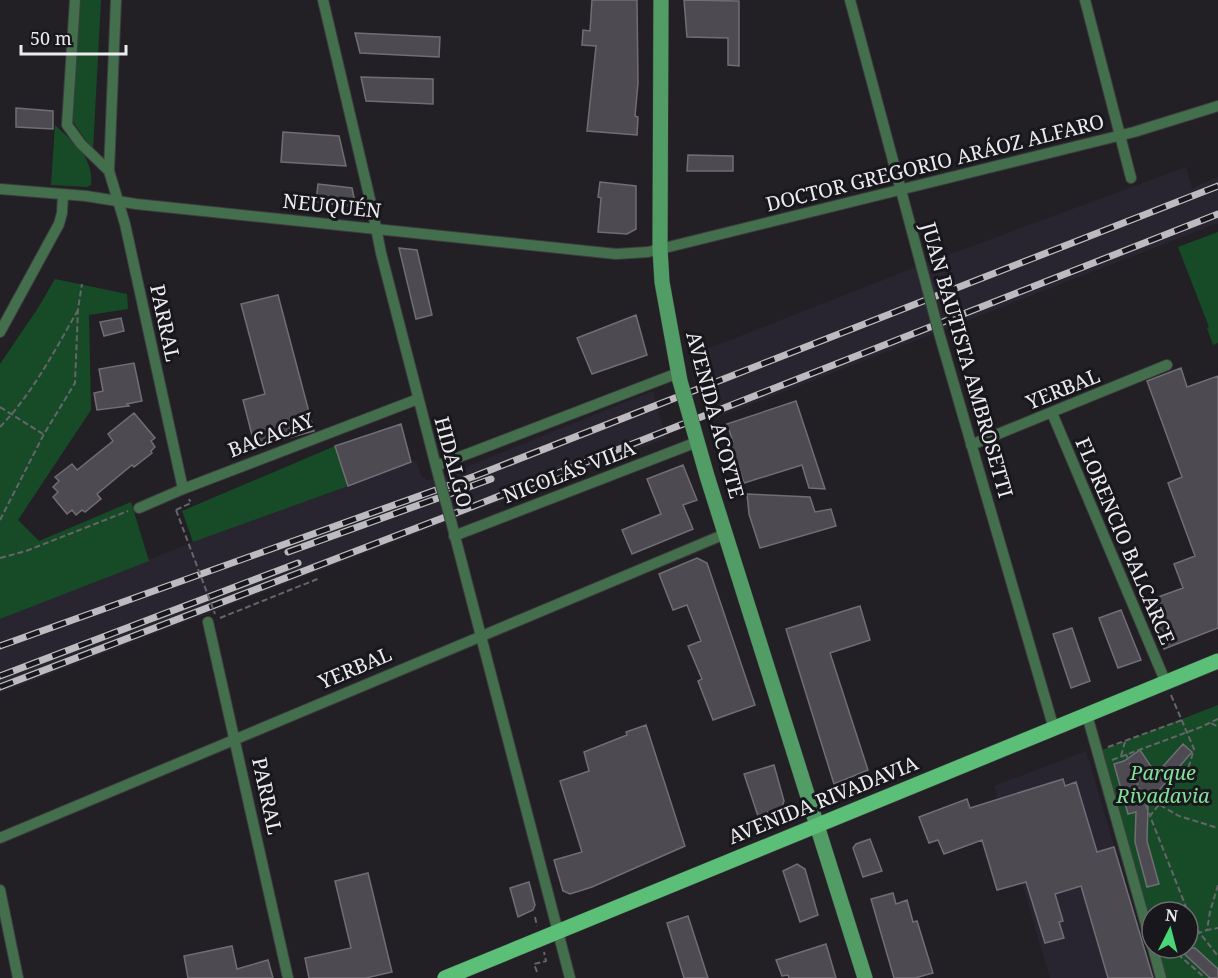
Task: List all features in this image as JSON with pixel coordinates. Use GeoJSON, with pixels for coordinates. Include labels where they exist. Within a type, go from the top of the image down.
{"type":"FeatureCollection","features":[{"type":"Feature","properties":{"kind":"main road","name":"AVENIDA ACOYTE"},"geometry":{"type":"LineString","coordinates":[[661,0],[660,249],[662,282],[679,377],[725,534],[865,978]]}},
{"type":"Feature","properties":{"kind":"main road","name":"AVENIDA RIVADAVIA"},"geometry":{"type":"LineString","coordinates":[[445,978],[1218,661]]}},
{"type":"Feature","properties":{"kind":"street"},"geometry":{"type":"LineString","coordinates":[[75,0],[67,125],[81,144],[109,171]]}},
{"type":"Feature","properties":{"kind":"street"},"geometry":{"type":"LineString","coordinates":[[109,171],[116,0]]}},
{"type":"Feature","properties":{"kind":"street","name":"HIDALGO"},"geometry":{"type":"LineString","coordinates":[[323,0],[381,253],[570,978]]}},
{"type":"Feature","properties":{"kind":"street","name":"JUAN BAUTISTA AMBROSETTI"},"geometry":{"type":"LineString","coordinates":[[850,0],[939,333],[1054,729]]}},
{"type":"Feature","properties":{"kind":"street"},"geometry":{"type":"LineString","coordinates":[[1085,0],[1131,178]]}},
{"type":"Feature","properties":{"kind":"street","name":"DOCTOR GREGORIO ARÁOZ ALFARO"},"geometry":{"type":"LineString","coordinates":[[660,249],[1120,135],[1218,106]]}},
{"type":"Feature","properties":{"kind":"street","name":"PARRAL"},"geometry":{"type":"LineString","coordinates":[[109,171],[118,200],[183,489]]}},
{"type":"Feature","properties":{"kind":"street","name":"NEUQUÉN"},"geometry":{"type":"LineString","coordinates":[[0,189],[616,254],[660,249]]}},
{"type":"Feature","properties":{"kind":"street"},"geometry":{"type":"LineString","coordinates":[[0,332],[59,224],[63,195]]}},
{"type":"Feature","properties":{"kind":"street","name":"YERBAL"},"geometry":{"type":"LineString","coordinates":[[971,445],[1167,365]]}},
{"type":"Feature","properties":{"kind":"street"},"geometry":{"type":"LineString","coordinates":[[436,466],[679,377]]}},
{"type":"Feature","properties":{"kind":"street","name":"BACACAY"},"geometry":{"type":"LineString","coordinates":[[139,508],[418,399]]}},
{"type":"Feature","properties":{"kind":"street","name":"FLORENCIO BALCARCE"},"geometry":{"type":"LineString","coordinates":[[1052,412],[1166,683]]}},
{"type":"Feature","properties":{"kind":"street","name":"NICOLÁS VILA"},"geometry":{"type":"LineString","coordinates":[[454,536],[695,434]]}},
{"type":"Feature","properties":{"kind":"street","name":"YERBAL"},"geometry":{"type":"LineString","coordinates":[[0,838],[725,534]]}},
{"type":"Feature","properties":{"kind":"street","name":"PARRAL"},"geometry":{"type":"LineString","coordinates":[[212,618],[288,978]]}},
{"type":"Feature","properties":{"kind":"street"},"geometry":{"type":"LineString","coordinates":[[1087,715],[1140,904]]}},
{"type":"Feature","properties":{"kind":"street"},"geometry":{"type":"LineString","coordinates":[[0,890],[18,978]]}},
{"type":"Feature","properties":{"kind":"street"},"geometry":{"type":"LineString","coordinates":[[1156,960],[1161,978]]}},
{"type":"Feature","properties":{"kind":"path"},"geometry":{"type":"LineString","coordinates":[[0,520],[44,434],[75,383],[78,309],[82,284]]}},
{"type":"Feature","properties":{"kind":"path"},"geometry":{"type":"LineString","coordinates":[[0,427],[12,415],[47,364],[78,309]]}},
{"type":"Feature","properties":{"kind":"path"},"geometry":{"type":"LineString","coordinates":[[0,406],[44,434]]}},
{"type":"Feature","properties":{"kind":"path"},"geometry":{"type":"LineString","coordinates":[[191,503],[176,510],[212,618],[320,578]]}},
{"type":"Feature","properties":{"kind":"path"},"geometry":{"type":"LineString","coordinates":[[0,558],[26,551],[133,508],[139,508]]}},
{"type":"Feature","properties":{"kind":"path"},"geometry":{"type":"LineString","coordinates":[[1150,816],[1189,766],[1194,749],[1166,683]]}},
{"type":"Feature","properties":{"kind":"path"},"geometry":{"type":"LineString","coordinates":[[1101,764],[1218,719]]}},
{"type":"Feature","properties":{"kind":"path"},"geometry":{"type":"LineString","coordinates":[[1097,752],[1182,720]]}},
{"type":"Feature","properties":{"kind":"path"},"geometry":{"type":"LineString","coordinates":[[1211,723],[1218,727]]}},
{"type":"Feature","properties":{"kind":"path"},"geometry":{"type":"LineString","coordinates":[[1121,756],[1125,741]]}},
{"type":"Feature","properties":{"kind":"path"},"geometry":{"type":"LineString","coordinates":[[1126,754],[1183,900]]}},
{"type":"Feature","properties":{"kind":"path"},"geometry":{"type":"LineString","coordinates":[[1160,804],[1179,816],[1218,828]]}},
{"type":"Feature","properties":{"kind":"path"},"geometry":{"type":"LineString","coordinates":[[1207,930],[1218,885]]}},
{"type":"Feature","properties":{"kind":"path"},"geometry":{"type":"LineString","coordinates":[[1218,928],[1200,932],[1218,956]]}},
{"type":"Feature","properties":{"kind":"path"},"geometry":{"type":"LineString","coordinates":[[1185,960],[1205,978]]}},
{"type":"Feature","properties":{"kind":"shaded area"},"geometry":{"type":"Polygon","coordinates":[[[1186,167],[1192,188],[1218,177],[1218,223],[719,417],[702,351],[921,265],[1186,167]]]}},
{"type":"Feature","properties":{"kind":"shaded area"},"geometry":{"type":"Polygon","coordinates":[[[653,391],[666,438],[0,693],[0,619],[193,542],[416,460],[421,476],[427,480],[439,478],[653,391]]]}},
{"type":"Feature","properties":{"kind":"shaded area"},"geometry":{"type":"Polygon","coordinates":[[[1086,751],[1140,934],[1140,960],[1148,960],[1153,978],[1050,978],[994,786],[1086,751]]]}},
{"type":"Feature","properties":{"kind":"green space"},"geometry":{"type":"Polygon","coordinates":[[[79,0],[101,0],[93,150],[73,122],[79,0]]]}},
{"type":"Feature","properties":{"kind":"green space"},"geometry":{"type":"Polygon","coordinates":[[[55,125],[86,158],[91,175],[91,185],[87,187],[51,185],[55,125]]]}},
{"type":"Feature","properties":{"kind":"green space"},"geometry":{"type":"Polygon","coordinates":[[[1218,232],[1218,343],[1213,345],[1207,328],[1209,327],[1178,247],[1218,232]]]}},
{"type":"Feature","properties":{"kind":"green space"},"geometry":{"type":"Polygon","coordinates":[[[55,279],[127,294],[128,309],[89,315],[91,410],[18,520],[39,541],[131,502],[149,561],[0,619],[0,364],[55,279]]]}},
{"type":"Feature","properties":{"kind":"green space"},"geometry":{"type":"Polygon","coordinates":[[[335,446],[348,486],[193,542],[182,511],[335,446]]]}},
{"type":"Feature","properties":{"kind":"green space","name":"Parque Rivadavia"},"geometry":{"type":"Polygon","coordinates":[[[1218,705],[1218,978],[1161,978],[1156,960],[1200,960],[1200,900],[1140,900],[1140,904],[1097,752],[1218,705]]]}},
{"type":"Feature","properties":{"kind":"building"},"geometry":{"type":"Polygon","coordinates":[[[592,0],[637,0],[638,83],[635,116],[638,117],[637,135],[587,131],[596,46],[582,45],[583,30],[590,31],[592,0]]]}},
{"type":"Feature","properties":{"kind":"building"},"geometry":{"type":"Polygon","coordinates":[[[684,0],[739,1],[739,66],[728,65],[728,38],[687,37],[684,0]]]}},
{"type":"Feature","properties":{"kind":"building"},"geometry":{"type":"Polygon","coordinates":[[[355,33],[440,37],[439,57],[360,53],[355,33]]]}},
{"type":"Feature","properties":{"kind":"building"},"geometry":{"type":"Polygon","coordinates":[[[361,77],[433,79],[433,104],[366,101],[361,77]]]}},
{"type":"Feature","properties":{"kind":"building"},"geometry":{"type":"Polygon","coordinates":[[[16,108],[53,111],[53,129],[16,127],[16,108]]]}},
{"type":"Feature","properties":{"kind":"building"},"geometry":{"type":"Polygon","coordinates":[[[283,132],[339,136],[346,166],[281,162],[283,132]]]}},
{"type":"Feature","properties":{"kind":"building"},"geometry":{"type":"Polygon","coordinates":[[[688,155],[733,156],[733,171],[687,171],[688,155]]]}},
{"type":"Feature","properties":{"kind":"building"},"geometry":{"type":"Polygon","coordinates":[[[600,182],[636,186],[636,229],[627,234],[598,232],[600,182]]]}},
{"type":"Feature","properties":{"kind":"building"},"geometry":{"type":"Polygon","coordinates":[[[318,184],[352,188],[356,207],[316,202],[318,184]]]}},
{"type":"Feature","properties":{"kind":"building"},"geometry":{"type":"Polygon","coordinates":[[[399,248],[417,250],[432,315],[416,319],[399,248]]]}},
{"type":"Feature","properties":{"kind":"building"},"geometry":{"type":"Polygon","coordinates":[[[278,295],[314,431],[255,447],[243,400],[265,394],[241,304],[278,295]]]}},
{"type":"Feature","properties":{"kind":"building"},"geometry":{"type":"Polygon","coordinates":[[[636,315],[647,355],[592,374],[577,338],[636,315]]]}},
{"type":"Feature","properties":{"kind":"building"},"geometry":{"type":"Polygon","coordinates":[[[121,318],[124,331],[104,336],[100,322],[121,318]]]}},
{"type":"Feature","properties":{"kind":"building"},"geometry":{"type":"Polygon","coordinates":[[[134,363],[142,401],[127,404],[129,406],[97,410],[94,393],[103,391],[99,369],[134,363]]]}},
{"type":"Feature","properties":{"kind":"building"},"geometry":{"type":"Polygon","coordinates":[[[1181,368],[1187,387],[1218,376],[1218,628],[1164,649],[1147,601],[1183,588],[1174,564],[1195,556],[1168,483],[1182,477],[1147,381],[1181,368]]]}},
{"type":"Feature","properties":{"kind":"building"},"geometry":{"type":"Polygon","coordinates":[[[796,401],[825,489],[809,488],[802,465],[744,483],[737,462],[732,463],[726,444],[733,442],[727,424],[796,401]]]}},
{"type":"Feature","properties":{"kind":"building"},"geometry":{"type":"Polygon","coordinates":[[[134,413],[155,438],[151,441],[155,447],[152,453],[134,467],[132,465],[97,494],[101,499],[85,512],[82,510],[76,515],[72,510],[67,514],[53,497],[58,492],[53,487],[59,481],[55,477],[72,464],[77,470],[113,441],[108,434],[134,413]]]}},
{"type":"Feature","properties":{"kind":"building"},"geometry":{"type":"Polygon","coordinates":[[[401,424],[411,462],[348,486],[335,446],[401,424]]]}},
{"type":"Feature","properties":{"kind":"building"},"geometry":{"type":"Polygon","coordinates":[[[683,465],[697,500],[683,505],[693,529],[632,554],[622,530],[661,514],[647,479],[683,465]]]}},
{"type":"Feature","properties":{"kind":"building"},"geometry":{"type":"Polygon","coordinates":[[[747,494],[810,497],[815,512],[831,509],[836,526],[760,548],[749,514],[747,494]]]}},
{"type":"Feature","properties":{"kind":"building"},"geometry":{"type":"Polygon","coordinates":[[[697,558],[707,563],[755,705],[713,720],[698,681],[702,679],[688,646],[701,641],[687,605],[673,610],[659,574],[697,558]]]}},
{"type":"Feature","properties":{"kind":"building"},"geometry":{"type":"Polygon","coordinates":[[[860,606],[870,640],[830,653],[868,770],[834,784],[786,629],[860,606]]]}},
{"type":"Feature","properties":{"kind":"building"},"geometry":{"type":"Polygon","coordinates":[[[1121,610],[1141,660],[1118,668],[1099,618],[1121,610]]]}},
{"type":"Feature","properties":{"kind":"building"},"geometry":{"type":"Polygon","coordinates":[[[1072,628],[1090,681],[1071,688],[1053,634],[1072,628]]]}},
{"type":"Feature","properties":{"kind":"building"},"geometry":{"type":"Polygon","coordinates":[[[646,725],[685,846],[592,887],[570,894],[563,891],[554,860],[582,852],[560,781],[589,771],[584,752],[646,725]]]}},
{"type":"Feature","properties":{"kind":"building"},"geometry":{"type":"Polygon","coordinates":[[[1183,744],[1192,752],[1148,803],[1147,841],[1159,884],[1147,887],[1135,842],[1136,812],[1128,814],[1114,764],[1124,761],[1140,750],[1156,774],[1183,744]]]}},
{"type":"Feature","properties":{"kind":"building"},"geometry":{"type":"Polygon","coordinates":[[[774,765],[784,801],[782,807],[758,816],[744,774],[774,765]]]}},
{"type":"Feature","properties":{"kind":"building"},"geometry":{"type":"Polygon","coordinates":[[[1063,779],[1065,786],[1076,782],[1097,852],[1114,847],[1140,934],[1140,960],[1148,960],[1153,978],[1108,978],[1081,886],[1055,894],[1063,921],[1059,922],[1064,938],[1045,943],[1026,882],[997,890],[982,840],[944,854],[938,840],[929,843],[919,817],[967,799],[970,808],[1063,779]]]}},
{"type":"Feature","properties":{"kind":"building"},"geometry":{"type":"Polygon","coordinates":[[[870,839],[882,871],[863,877],[853,848],[856,844],[870,839]]]}},
{"type":"Feature","properties":{"kind":"building"},"geometry":{"type":"Polygon","coordinates":[[[797,864],[805,869],[818,915],[800,922],[783,871],[797,864]]]}},
{"type":"Feature","properties":{"kind":"building"},"geometry":{"type":"Polygon","coordinates":[[[368,873],[392,972],[366,978],[309,978],[305,958],[351,948],[335,881],[368,873]]]}},
{"type":"Feature","properties":{"kind":"building"},"geometry":{"type":"Polygon","coordinates":[[[529,882],[535,905],[533,910],[518,917],[510,888],[529,882]]]}},
{"type":"Feature","properties":{"kind":"building"},"geometry":{"type":"Polygon","coordinates":[[[893,893],[896,904],[907,900],[913,922],[917,921],[933,973],[915,978],[894,978],[871,899],[893,893]]]}},
{"type":"Feature","properties":{"kind":"building"},"geometry":{"type":"Polygon","coordinates":[[[688,916],[708,978],[684,978],[667,923],[688,916]]]}},
{"type":"Feature","properties":{"kind":"building"},"geometry":{"type":"Polygon","coordinates":[[[826,944],[836,978],[782,976],[776,960],[826,944]]]}},
{"type":"Feature","properties":{"kind":"building"},"geometry":{"type":"Polygon","coordinates":[[[232,946],[237,969],[268,960],[273,978],[188,978],[184,956],[232,946]]]}},
{"type":"Feature","properties":{"kind":"building"},"geometry":{"type":"Polygon","coordinates":[[[1200,953],[1218,969],[1218,978],[1210,978],[1191,960],[1200,960],[1200,953]]]}},
{"type":"Feature","properties":{"kind":"railway"},"geometry":{"type":"LineString","coordinates":[[0,646],[475,476],[1218,186]]}},
{"type":"Feature","properties":{"kind":"railway"},"geometry":{"type":"LineString","coordinates":[[0,687],[474,506],[1218,214]]}},
{"type":"Feature","properties":{"kind":"railway"},"geometry":{"type":"LineString","coordinates":[[288,552],[491,479]]}},
{"type":"Feature","properties":{"kind":"railway"},"geometry":{"type":"LineString","coordinates":[[0,676],[298,563]]}}]}
